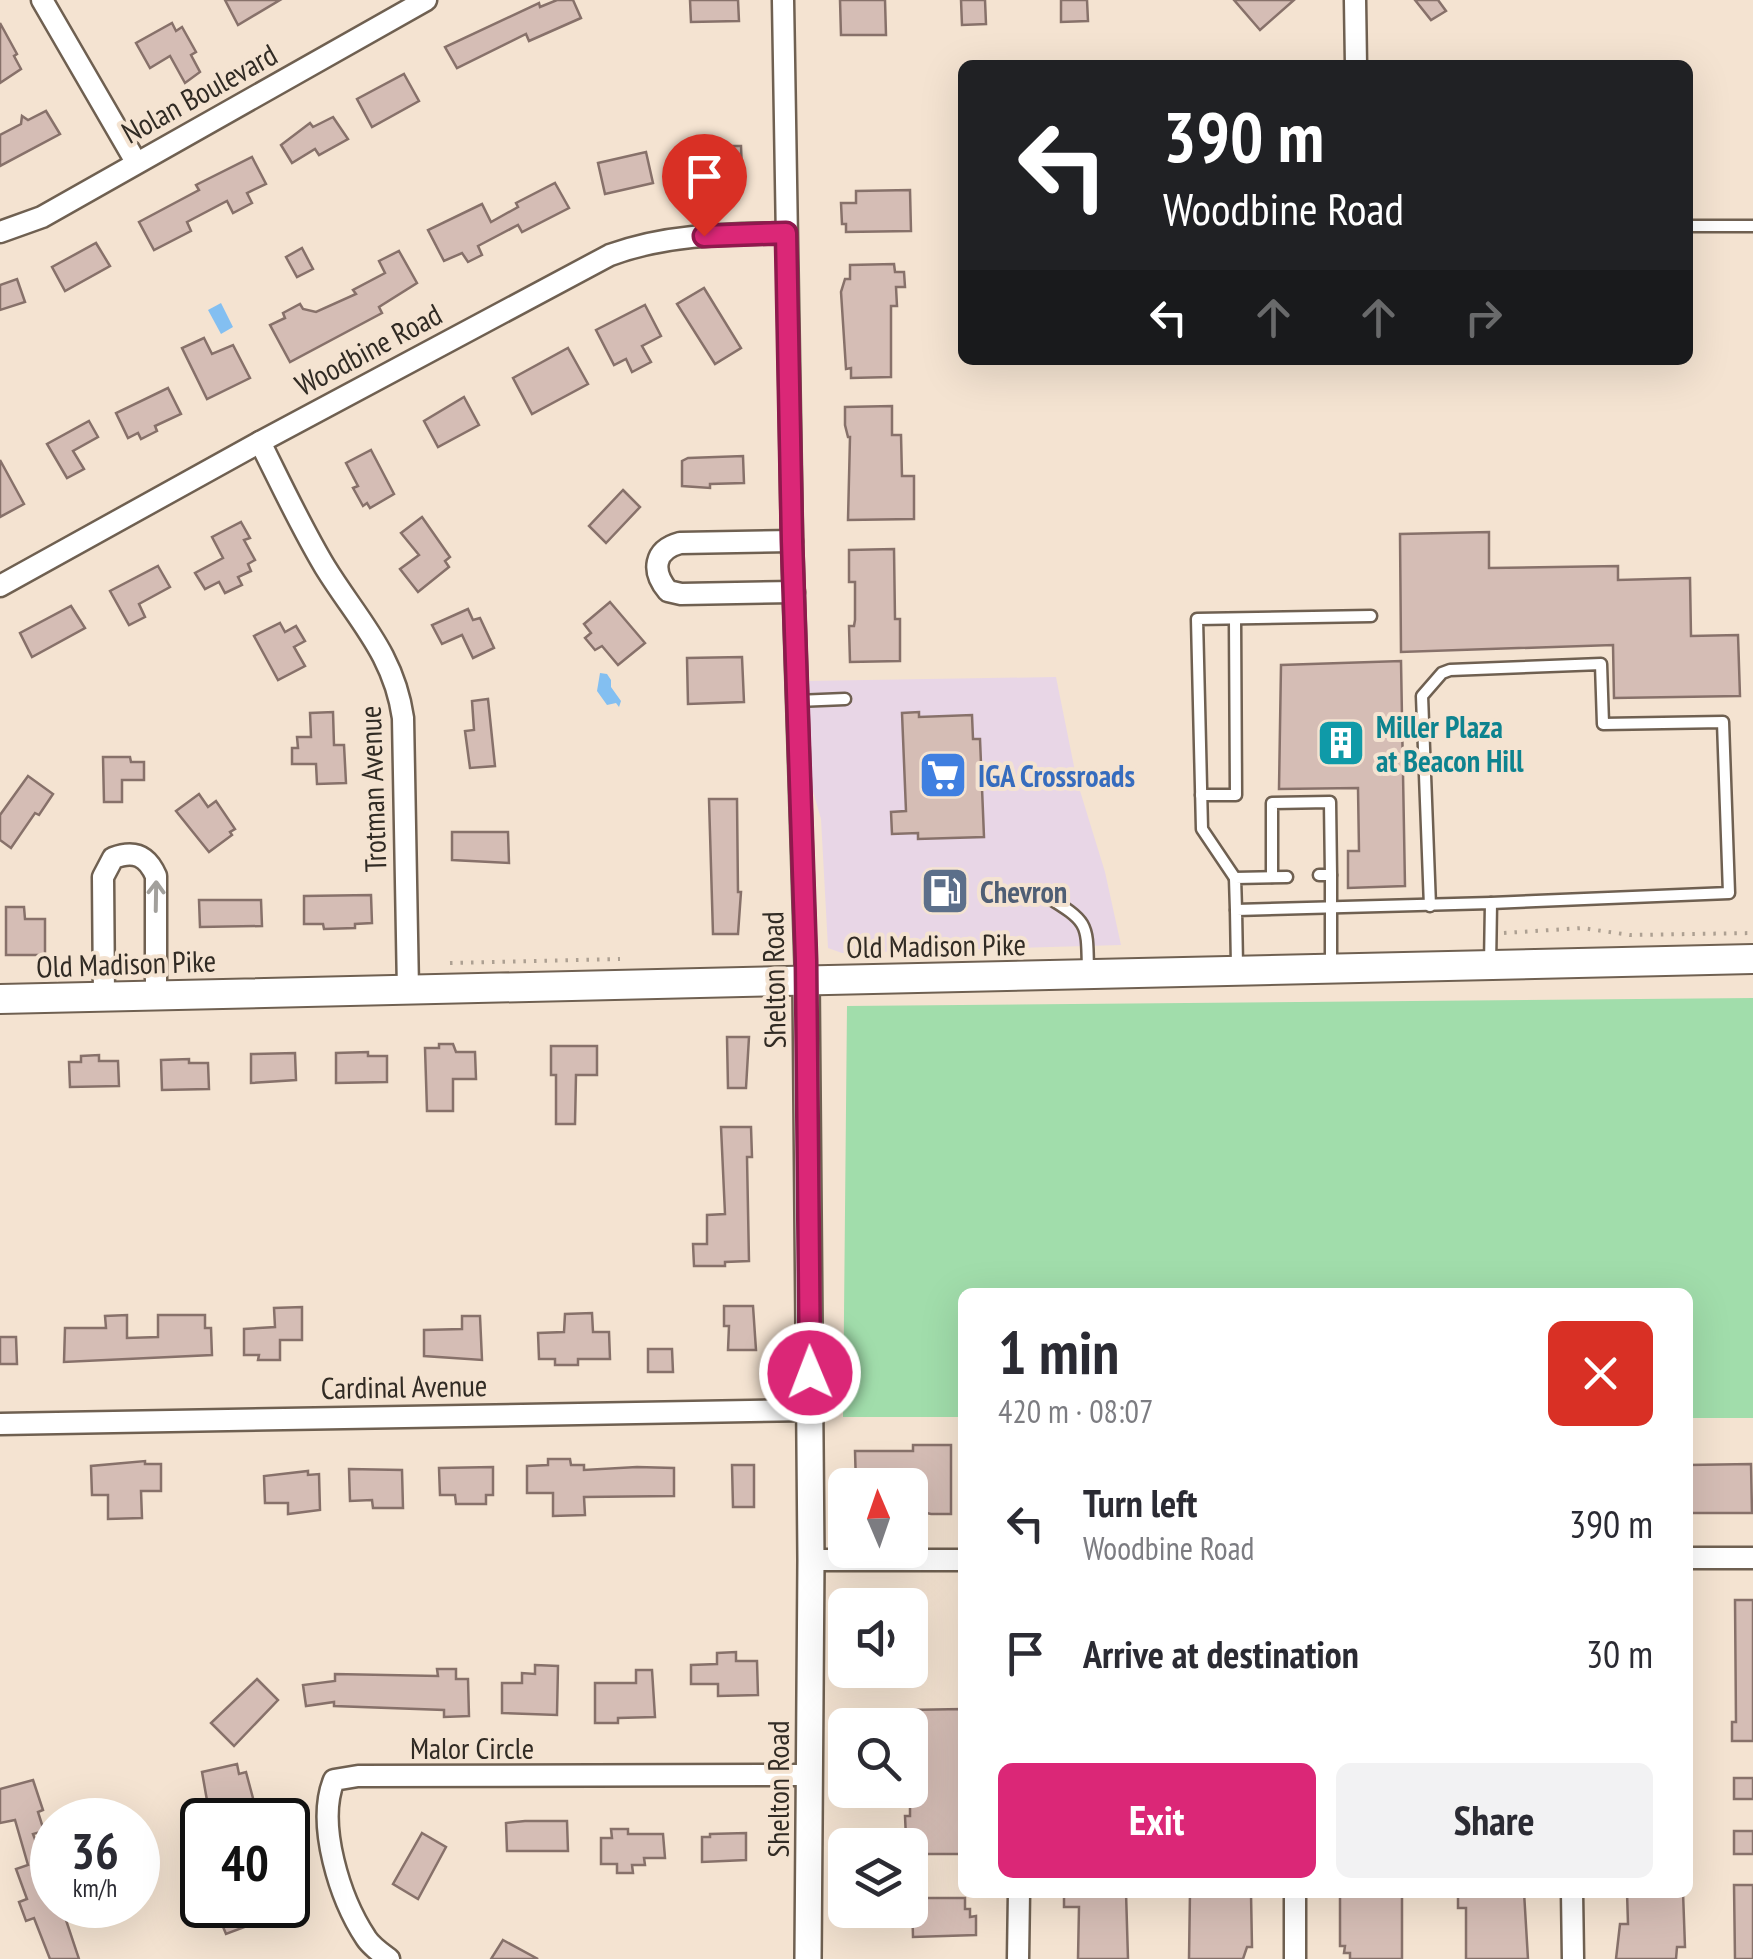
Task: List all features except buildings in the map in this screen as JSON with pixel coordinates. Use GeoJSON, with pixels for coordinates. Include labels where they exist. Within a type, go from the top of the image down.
{"type":"FeatureCollection","features":[{"type":"Feature","properties":{"kind":"main road","name":"Old Madison Pike"},"geometry":{"type":"LineString","coordinates":[[0,999],[1753,959]]}},
{"type":"Feature","properties":{"kind":"street"},"geometry":{"type":"LineString","coordinates":[[42,0],[136,162]]}},
{"type":"Feature","properties":{"kind":"street","name":"Nolan Boulevard"},"geometry":{"type":"LineString","coordinates":[[0,232],[42,217],[426,0]]}},
{"type":"Feature","properties":{"kind":"street","name":"Shelton Road"},"geometry":{"type":"LineString","coordinates":[[783,0],[792,541],[806,980],[811,1560],[808,1959]]}},
{"type":"Feature","properties":{"kind":"street"},"geometry":{"type":"LineString","coordinates":[[1355,0],[1356,60]]}},
{"type":"Feature","properties":{"kind":"street","name":"Woodbine Road"},"geometry":{"type":"LineString","coordinates":[[0,586],[610,255],[641,244],[677,238],[786,233]]}},
{"type":"Feature","properties":{"kind":"street","name":"Trotman Avenue"},"geometry":{"type":"LineString","coordinates":[[260,442],[308,539],[335,584],[371,631],[400,694],[408,990]]}},
{"type":"Feature","properties":{"kind":"street"},"geometry":{"type":"LineString","coordinates":[[792,541],[680,543],[666,546],[658,557],[656,570],[668,591],[681,594],[794,592]]}},
{"type":"Feature","properties":{"kind":"street"},"geometry":{"type":"LineString","coordinates":[[104,996],[103,877],[114,858],[127,853],[141,855],[156,876],[156,994]]}},
{"type":"Feature","properties":{"kind":"street","name":"Cardinal Avenue"},"geometry":{"type":"LineString","coordinates":[[0,1424],[810,1410]]}},
{"type":"Feature","properties":{"kind":"street"},"geometry":{"type":"LineString","coordinates":[[1693,1558],[1753,1558]]}},
{"type":"Feature","properties":{"kind":"street"},"geometry":{"type":"LineString","coordinates":[[811,1560],[958,1560]]}},
{"type":"Feature","properties":{"kind":"street","name":"Malor Circle"},"geometry":{"type":"LineString","coordinates":[[389,1959],[367,1940],[337,1879],[326,1799],[334,1780],[358,1776],[809,1774]]}},
{"type":"Feature","properties":{"kind":"street"},"geometry":{"type":"LineString","coordinates":[[1018,1898],[1018,1959]]}},
{"type":"Feature","properties":{"kind":"street"},"geometry":{"type":"LineString","coordinates":[[1295,1898],[1295,1959]]}},
{"type":"Feature","properties":{"kind":"street"},"geometry":{"type":"LineString","coordinates":[[1572,1898],[1573,1959]]}},
{"type":"Feature","properties":{"kind":"lane"},"geometry":{"type":"LineString","coordinates":[[1693,226],[1753,226]]}},
{"type":"Feature","properties":{"kind":"lane"},"geometry":{"type":"LineString","coordinates":[[1237,972],[1235,878],[1202,829],[1197,620],[1370,616]]}},
{"type":"Feature","properties":{"kind":"lane"},"geometry":{"type":"LineString","coordinates":[[1200,795],[1236,795],[1235,619]]}},
{"type":"Feature","properties":{"kind":"lane"},"geometry":{"type":"LineString","coordinates":[[1236,910],[1430,906],[1729,893],[1723,722],[1603,724],[1601,664],[1450,670],[1442,674],[1422,696],[1430,906]]}},
{"type":"Feature","properties":{"kind":"lane"},"geometry":{"type":"LineString","coordinates":[[798,701],[845,700]]}},
{"type":"Feature","properties":{"kind":"lane"},"geometry":{"type":"LineString","coordinates":[[1272,877],[1272,803],[1330,802],[1325,875],[1331,908],[1332,970]]}},
{"type":"Feature","properties":{"kind":"lane"},"geometry":{"type":"LineString","coordinates":[[1235,878],[1287,877]]}},
{"type":"Feature","properties":{"kind":"lane"},"geometry":{"type":"LineString","coordinates":[[1046,896],[1077,914],[1084,924],[1088,975]]}},
{"type":"Feature","properties":{"kind":"lane"},"geometry":{"type":"LineString","coordinates":[[1490,964],[1492,903]]}},
{"type":"Feature","properties":{"kind":"path"},"geometry":{"type":"LineString","coordinates":[[1509,932],[1582,928],[1630,935],[1753,933]]}},
{"type":"Feature","properties":{"kind":"shaded area"},"geometry":{"type":"Polygon","coordinates":[[[1056,677],[1077,781],[1105,872],[1121,945],[842,953],[828,948],[821,819],[810,781],[805,681],[1056,677]]]}},
{"type":"Feature","properties":{"kind":"green space"},"geometry":{"type":"Polygon","coordinates":[[[1753,998],[1753,1418],[1693,1418],[1693,1288],[958,1288],[958,1417],[843,1417],[847,1006],[1753,998]]]}},
{"type":"Feature","properties":{"kind":"water"},"geometry":{"type":"Polygon","coordinates":[[[221,303],[233,327],[221,334],[208,310],[221,303]]]}},
{"type":"Feature","properties":{"kind":"water"},"geometry":{"type":"Polygon","coordinates":[[[600,673],[611,680],[611,687],[621,701],[619,707],[616,703],[607,705],[597,691],[600,673]]]}},
{"type":"Feature","properties":{"kind":"place","name":"Miller Plaza at Beacon Hill"},"geometry":{"type":"Point","coordinates":[1341,743]}},
{"type":"Feature","properties":{"kind":"place","name":"IGA Crossroads"},"geometry":{"type":"Point","coordinates":[943,775]}},
{"type":"Feature","properties":{"kind":"place","name":"Chevron"},"geometry":{"type":"Point","coordinates":[945,891]}},
{"type":"Feature","properties":{"kind":"route"},"geometry":{"type":"LineString","coordinates":[[704,236],[786,233],[806,960],[810,1373]]}}]}
